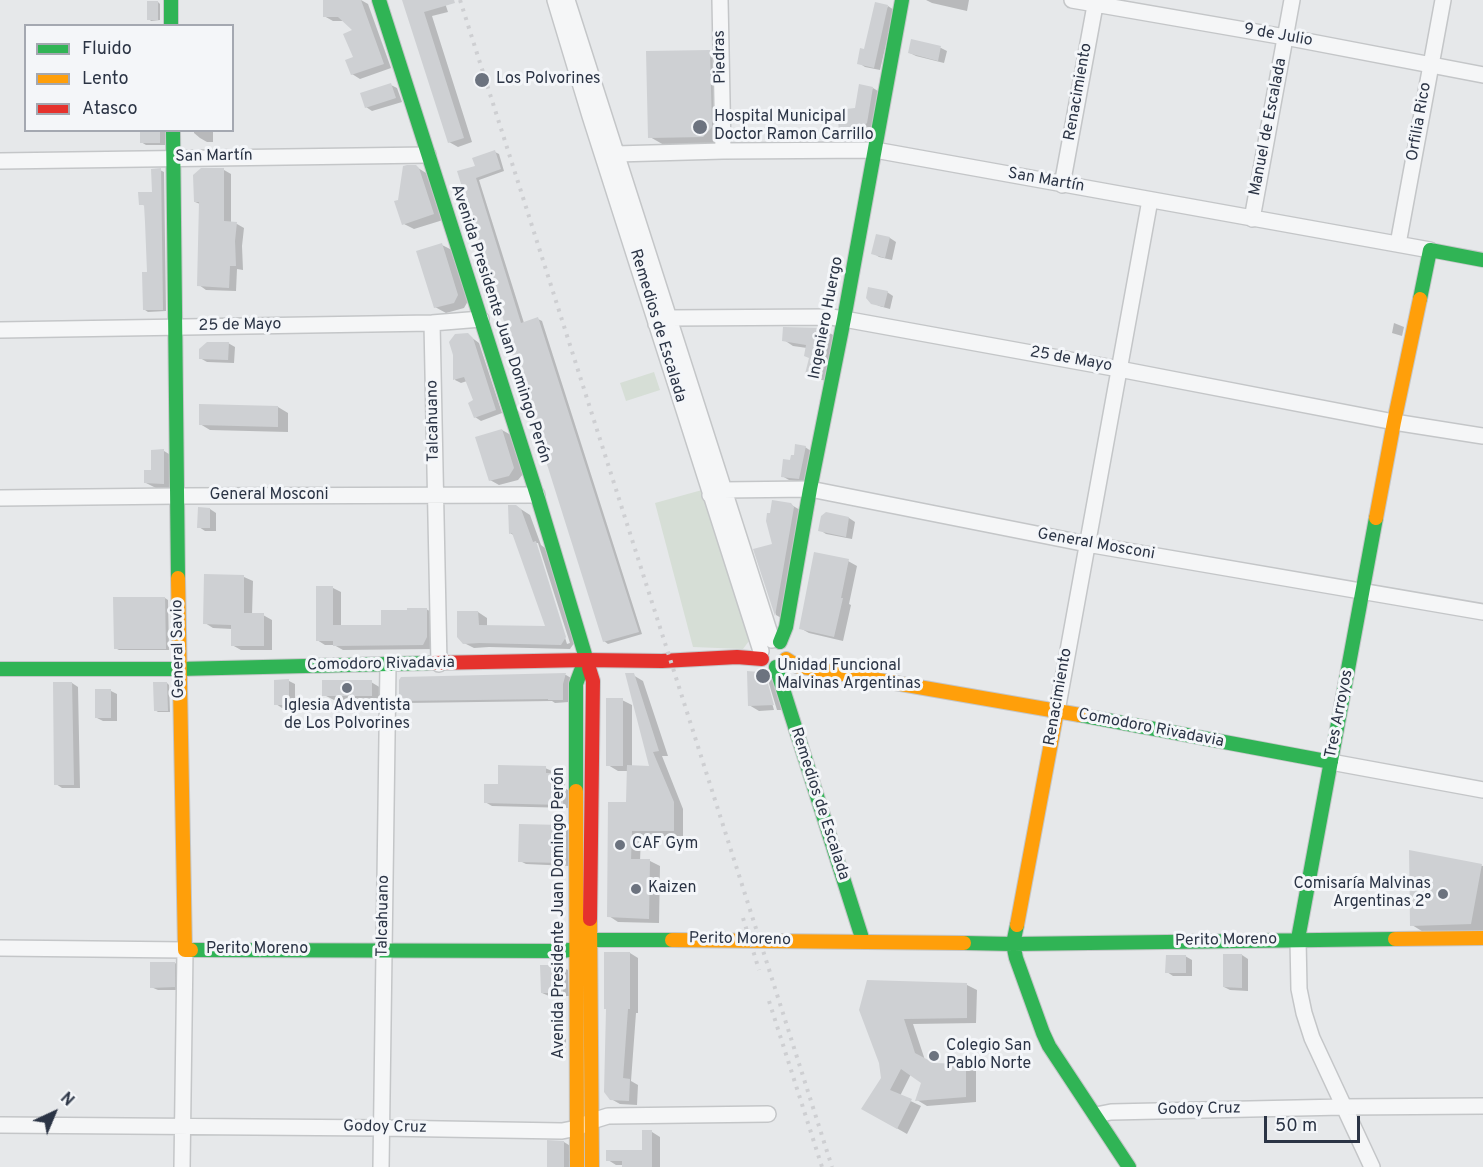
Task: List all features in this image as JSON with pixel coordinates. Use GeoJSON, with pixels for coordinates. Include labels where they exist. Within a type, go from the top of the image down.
{"type":"FeatureCollection","features":[{"type":"Feature","properties":{"kind":"street"},"geometry":{"type":"LineString","coordinates":[[171,0],[171,24]]}},
{"type":"Feature","properties":{"kind":"street","name":"Avenida Presidente Juan Domingo Perón"},"geometry":{"type":"LineString","coordinates":[[379,0],[537,495],[593,681],[590,940],[592,1167]]}},
{"type":"Feature","properties":{"kind":"street","name":"Remedios de Escalada"},"geometry":{"type":"LineString","coordinates":[[555,0],[611,156]]}},
{"type":"Feature","properties":{"kind":"street","name":"Remedios de Escalada"},"geometry":{"type":"LineString","coordinates":[[567,0],[611,156],[717,493],[769,648],[786,647],[787,655],[781,663],[863,941]]}},
{"type":"Feature","properties":{"kind":"street","name":"Piedras"},"geometry":{"type":"LineString","coordinates":[[720,0],[723,151]]}},
{"type":"Feature","properties":{"kind":"street","name":"Ingeniero Huergo"},"geometry":{"type":"LineString","coordinates":[[769,648],[786,627],[902,0]]}},
{"type":"Feature","properties":{"kind":"street","name":"9 de Julio"},"geometry":{"type":"LineString","coordinates":[[1072,0],[1096,2],[1483,75]]}},
{"type":"Feature","properties":{"kind":"street","name":"Manuel de Escalada"},"geometry":{"type":"LineString","coordinates":[[1252,219],[1292,0]]}},
{"type":"Feature","properties":{"kind":"street","name":"Orfilia Rico"},"geometry":{"type":"LineString","coordinates":[[1398,244],[1443,0]]}},
{"type":"Feature","properties":{"kind":"street","name":"Renacimiento"},"geometry":{"type":"LineString","coordinates":[[1062,185],[1096,2]]}},
{"type":"Feature","properties":{"kind":"street","name":"General Savio"},"geometry":{"type":"LineString","coordinates":[[173,132],[177,327],[179,669],[185,950],[182,1167]]}},
{"type":"Feature","properties":{"kind":"street","name":"San Martín"},"geometry":{"type":"LineString","coordinates":[[611,156],[723,151],[875,150],[1483,260]]}},
{"type":"Feature","properties":{"kind":"street","name":"San Martín"},"geometry":{"type":"LineString","coordinates":[[0,162],[428,155]]}},
{"type":"Feature","properties":{"kind":"street","name":"Renacimiento"},"geometry":{"type":"LineString","coordinates":[[1129,1167],[1049,1046],[1016,958],[1013,944],[1150,201]]}},
{"type":"Feature","properties":{"kind":"street","name":"Tres Arroyos"},"geometry":{"type":"LineString","coordinates":[[1372,1167],[1312,1038],[1299,989],[1298,939],[1394,422],[1430,250]]}},
{"type":"Feature","properties":{"kind":"street","name":"25 de Mayo"},"geometry":{"type":"LineString","coordinates":[[663,321],[831,317],[1394,422],[1483,436]]}},
{"type":"Feature","properties":{"kind":"street","name":"25 de Mayo"},"geometry":{"type":"LineString","coordinates":[[0,330],[432,323],[481,319]]}},
{"type":"Feature","properties":{"kind":"street","name":"Talcahuano"},"geometry":{"type":"LineString","coordinates":[[432,323],[439,663]]}},
{"type":"Feature","properties":{"kind":"street","name":"General Mosconi"},"geometry":{"type":"LineString","coordinates":[[717,493],[810,489],[1087,544],[1483,612]]}},
{"type":"Feature","properties":{"kind":"street","name":"General Mosconi"},"geometry":{"type":"LineString","coordinates":[[0,498],[537,495]]}},
{"type":"Feature","properties":{"kind":"street","name":"Comodoro Rivadavia"},"geometry":{"type":"LineString","coordinates":[[0,669],[179,669],[585,660],[662,661],[737,657],[769,648],[768,665],[781,663],[1057,711],[1483,790]]}},
{"type":"Feature","properties":{"kind":"street","name":"Avenida Presidente Juan Domingo Perón"},"geometry":{"type":"LineString","coordinates":[[577,1167],[576,684],[585,660]]}},
{"type":"Feature","properties":{"kind":"street","name":"Talcahuano"},"geometry":{"type":"LineString","coordinates":[[381,1167],[388,664]]}},
{"type":"Feature","properties":{"kind":"street","name":"Perito Moreno"},"geometry":{"type":"LineString","coordinates":[[0,948],[562,951],[576,948],[590,940],[614,939],[1013,944],[1483,938]]}},
{"type":"Feature","properties":{"kind":"street","name":"Godoy Cruz"},"geometry":{"type":"LineString","coordinates":[[1096,1115],[1111,1112],[1483,1106]]}},
{"type":"Feature","properties":{"kind":"street","name":"Godoy Cruz"},"geometry":{"type":"LineString","coordinates":[[0,1125],[562,1131],[608,1116],[768,1114]]}},
{"type":"Feature","properties":{"kind":"shaded area"},"geometry":{"type":"Polygon","coordinates":[[[654,372],[660,390],[626,401],[620,383],[654,372]]]}},
{"type":"Feature","properties":{"kind":"shaded area"},"geometry":{"type":"Polygon","coordinates":[[[702,490],[749,641],[743,649],[693,647],[655,503],[702,490]]]}},
{"type":"Feature","properties":{"kind":"building"},"geometry":{"type":"Polygon","coordinates":[[[323,0],[361,0],[384,64],[351,75],[345,60],[353,57],[343,34],[352,30],[338,17],[323,17],[323,0]]]}},
{"type":"Feature","properties":{"kind":"building"},"geometry":{"type":"Polygon","coordinates":[[[402,0],[454,0],[455,3],[424,12],[464,138],[448,143],[402,0]]]}},
{"type":"Feature","properties":{"kind":"building"},"geometry":{"type":"Polygon","coordinates":[[[147,1],[158,1],[158,20],[147,20],[147,1]]]}},
{"type":"Feature","properties":{"kind":"building"},"geometry":{"type":"Polygon","coordinates":[[[875,2],[888,5],[874,68],[857,64],[860,48],[864,49],[875,2]]]}},
{"type":"Feature","properties":{"kind":"building"},"geometry":{"type":"Polygon","coordinates":[[[911,39],[941,46],[938,61],[908,53],[911,39]]]}},
{"type":"Feature","properties":{"kind":"building"},"geometry":{"type":"Polygon","coordinates":[[[710,50],[712,127],[703,137],[648,138],[646,51],[710,50]]]}},
{"type":"Feature","properties":{"kind":"building"},"geometry":{"type":"Polygon","coordinates":[[[391,83],[396,98],[365,108],[360,93],[391,83]]]}},
{"type":"Feature","properties":{"kind":"building"},"geometry":{"type":"Polygon","coordinates":[[[859,84],[873,87],[867,123],[858,130],[839,131],[837,110],[855,108],[859,84]]]}},
{"type":"Feature","properties":{"kind":"building"},"geometry":{"type":"Polygon","coordinates":[[[140,132],[160,132],[160,143],[140,143],[140,132]]]}},
{"type":"Feature","properties":{"kind":"building"},"geometry":{"type":"Polygon","coordinates":[[[495,150],[501,169],[476,178],[521,323],[538,317],[639,632],[603,642],[457,171],[475,166],[472,158],[495,150]]]}},
{"type":"Feature","properties":{"kind":"building"},"geometry":{"type":"Polygon","coordinates":[[[416,165],[419,168],[434,214],[402,225],[394,201],[398,200],[403,166],[416,165]]]}},
{"type":"Feature","properties":{"kind":"building"},"geometry":{"type":"Polygon","coordinates":[[[161,168],[163,310],[143,310],[142,272],[147,272],[145,222],[144,205],[139,205],[138,192],[152,192],[151,169],[161,168]]]}},
{"type":"Feature","properties":{"kind":"building"},"geometry":{"type":"Polygon","coordinates":[[[201,168],[224,168],[224,221],[237,222],[236,266],[230,266],[229,288],[197,286],[199,202],[194,202],[193,175],[201,168]]]}},
{"type":"Feature","properties":{"kind":"building"},"geometry":{"type":"Polygon","coordinates":[[[876,234],[890,237],[885,258],[871,254],[876,234]]]}},
{"type":"Feature","properties":{"kind":"building"},"geometry":{"type":"Polygon","coordinates":[[[442,243],[458,295],[454,303],[434,308],[416,251],[442,243]]]}},
{"type":"Feature","properties":{"kind":"building"},"geometry":{"type":"Polygon","coordinates":[[[868,287],[888,291],[884,307],[871,304],[866,298],[868,287]]]}},
{"type":"Feature","properties":{"kind":"building"},"geometry":{"type":"Polygon","coordinates":[[[783,327],[824,328],[828,335],[818,377],[805,374],[809,358],[804,356],[806,345],[782,341],[783,327]]]}},
{"type":"Feature","properties":{"kind":"building"},"geometry":{"type":"Polygon","coordinates":[[[468,333],[473,338],[496,410],[474,418],[468,403],[473,400],[464,377],[453,380],[453,355],[449,342],[455,334],[468,333]]]}},
{"type":"Feature","properties":{"kind":"building"},"geometry":{"type":"Polygon","coordinates":[[[207,342],[229,342],[228,360],[199,359],[199,349],[207,342]]]}},
{"type":"Feature","properties":{"kind":"building"},"geometry":{"type":"Polygon","coordinates":[[[199,404],[278,406],[278,427],[199,425],[199,404]]]}},
{"type":"Feature","properties":{"kind":"building"},"geometry":{"type":"Polygon","coordinates":[[[502,429],[514,468],[509,476],[489,481],[475,437],[502,429]]]}},
{"type":"Feature","properties":{"kind":"building"},"geometry":{"type":"Polygon","coordinates":[[[795,444],[806,446],[799,479],[781,477],[783,459],[790,460],[791,455],[794,455],[795,444]]]}},
{"type":"Feature","properties":{"kind":"building"},"geometry":{"type":"Polygon","coordinates":[[[164,449],[164,484],[144,483],[144,470],[151,470],[151,450],[164,449]]]}},
{"type":"Feature","properties":{"kind":"building"},"geometry":{"type":"Polygon","coordinates":[[[772,500],[791,503],[794,507],[775,616],[753,549],[772,544],[766,521],[772,500]]]}},
{"type":"Feature","properties":{"kind":"building"},"geometry":{"type":"Polygon","coordinates":[[[508,505],[516,505],[521,509],[533,542],[536,541],[566,637],[561,645],[463,644],[457,637],[457,611],[478,611],[479,625],[545,626],[512,533],[509,534],[508,505]]]}},
{"type":"Feature","properties":{"kind":"building"},"geometry":{"type":"Polygon","coordinates":[[[198,507],[210,508],[210,528],[197,528],[198,507]]]}},
{"type":"Feature","properties":{"kind":"building"},"geometry":{"type":"Polygon","coordinates":[[[826,512],[849,517],[846,537],[818,531],[821,516],[826,512]]]}},
{"type":"Feature","properties":{"kind":"building"},"geometry":{"type":"Polygon","coordinates":[[[814,552],[849,559],[834,637],[799,629],[814,552]]]}},
{"type":"Feature","properties":{"kind":"building"},"geometry":{"type":"Polygon","coordinates":[[[204,574],[244,575],[244,613],[264,613],[264,646],[231,646],[231,625],[203,624],[204,574]]]}},
{"type":"Feature","properties":{"kind":"building"},"geometry":{"type":"Polygon","coordinates":[[[316,586],[333,586],[333,625],[381,625],[381,610],[427,608],[427,637],[423,645],[333,646],[333,641],[316,641],[316,586]]]}},
{"type":"Feature","properties":{"kind":"building"},"geometry":{"type":"Polygon","coordinates":[[[113,597],[165,597],[166,649],[114,649],[113,597]]]}},
{"type":"Feature","properties":{"kind":"building"},"geometry":{"type":"Polygon","coordinates":[[[747,671],[765,673],[774,705],[748,706],[747,671]]]}},
{"type":"Feature","properties":{"kind":"building"},"geometry":{"type":"Polygon","coordinates":[[[566,673],[563,700],[399,701],[401,677],[566,673]]]}},
{"type":"Feature","properties":{"kind":"building"},"geometry":{"type":"Polygon","coordinates":[[[625,673],[634,673],[659,751],[653,752],[674,802],[674,831],[632,831],[631,859],[650,859],[649,919],[607,917],[608,802],[626,802],[627,765],[649,766],[625,673]]]}},
{"type":"Feature","properties":{"kind":"building"},"geometry":{"type":"Polygon","coordinates":[[[289,679],[289,705],[274,705],[274,680],[289,679]]]}},
{"type":"Feature","properties":{"kind":"building","name":"Iglesia Adventista de Los Polvorines"},"geometry":{"type":"Polygon","coordinates":[[[322,680],[372,680],[372,696],[322,696],[322,680]]]}},
{"type":"Feature","properties":{"kind":"building"},"geometry":{"type":"Polygon","coordinates":[[[53,682],[72,682],[74,785],[54,785],[53,682]]]}},
{"type":"Feature","properties":{"kind":"building"},"geometry":{"type":"Polygon","coordinates":[[[153,682],[167,682],[168,711],[154,711],[153,682]]]}},
{"type":"Feature","properties":{"kind":"building"},"geometry":{"type":"Polygon","coordinates":[[[95,689],[111,689],[111,718],[95,718],[95,689]]]}},
{"type":"Feature","properties":{"kind":"building"},"geometry":{"type":"Polygon","coordinates":[[[606,698],[623,698],[623,766],[606,766],[606,698]]]}},
{"type":"Feature","properties":{"kind":"building"},"geometry":{"type":"Polygon","coordinates":[[[498,765],[546,766],[546,773],[559,773],[559,785],[563,785],[563,805],[484,803],[484,784],[498,784],[498,765]]]}},
{"type":"Feature","properties":{"kind":"building"},"geometry":{"type":"Polygon","coordinates":[[[519,824],[563,825],[563,863],[518,862],[519,824]]]}},
{"type":"Feature","properties":{"kind":"building","name":"Comisaría Malvinas Argentinas 2°"},"geometry":{"type":"Polygon","coordinates":[[[1409,850],[1482,864],[1471,924],[1410,926],[1409,850]]]}},
{"type":"Feature","properties":{"kind":"building"},"geometry":{"type":"Polygon","coordinates":[[[604,952],[630,952],[630,1009],[628,1009],[623,1078],[630,1079],[629,1101],[610,1100],[604,1092],[606,1009],[604,1009],[604,952]]]}},
{"type":"Feature","properties":{"kind":"building"},"geometry":{"type":"Polygon","coordinates":[[[1223,954],[1242,954],[1242,988],[1223,987],[1223,954]]]}},
{"type":"Feature","properties":{"kind":"building"},"geometry":{"type":"Polygon","coordinates":[[[1166,955],[1186,955],[1186,973],[1165,973],[1166,955]]]}},
{"type":"Feature","properties":{"kind":"building"},"geometry":{"type":"Polygon","coordinates":[[[150,962],[175,962],[175,987],[150,988],[150,962]]]}},
{"type":"Feature","properties":{"kind":"building"},"geometry":{"type":"Polygon","coordinates":[[[540,965],[562,965],[563,993],[541,993],[540,965]]]}},
{"type":"Feature","properties":{"kind":"building","name":"Colegio San Pablo Norte"},"geometry":{"type":"Polygon","coordinates":[[[867,980],[967,983],[967,1018],[904,1019],[915,1053],[934,1063],[966,1064],[966,1097],[915,1101],[921,1083],[901,1069],[890,1090],[912,1099],[897,1129],[861,1109],[881,1078],[879,1063],[859,1010],[867,980]]]}},
{"type":"Feature","properties":{"kind":"building"},"geometry":{"type":"Polygon","coordinates":[[[642,1130],[652,1130],[652,1167],[622,1167],[622,1161],[606,1161],[606,1150],[642,1150],[642,1130]]]}},
{"type":"Feature","properties":{"kind":"building"},"geometry":{"type":"Polygon","coordinates":[[[547,1140],[564,1141],[564,1167],[547,1167],[547,1140]]]}},
{"type":"Feature","properties":{"kind":"railway"},"geometry":{"type":"LineString","coordinates":[[460,0],[832,1167]]}},
{"type":"Feature","properties":{"kind":"railway"},"geometry":{"type":"LineString","coordinates":[[743,918],[759,970]]}},
{"type":"Feature","properties":{"kind":"railway"},"geometry":{"type":"LineString","coordinates":[[769,1001],[822,1167]]}},
{"type":"Feature","properties":{"kind":"traffic: fast"},"geometry":{"type":"LineString","coordinates":[[171,0],[171,24]]}},
{"type":"Feature","properties":{"kind":"traffic: fast"},"geometry":{"type":"LineString","coordinates":[[379,0],[537,495],[589,668]]}},
{"type":"Feature","properties":{"kind":"traffic: fast"},"geometry":{"type":"LineString","coordinates":[[780,642],[786,627],[902,0]]}},
{"type":"Feature","properties":{"kind":"traffic: fast"},"geometry":{"type":"LineString","coordinates":[[173,132],[178,578]]}},
{"type":"Feature","properties":{"kind":"traffic: fast"},"geometry":{"type":"LineString","coordinates":[[1420,299],[1430,250],[1483,260]]}},
{"type":"Feature","properties":{"kind":"traffic: fast"},"geometry":{"type":"LineString","coordinates":[[1298,939],[1376,518]]}},
{"type":"Feature","properties":{"kind":"traffic: fast"},"geometry":{"type":"LineString","coordinates":[[576,791],[576,684],[585,660]]}},
{"type":"Feature","properties":{"kind":"traffic: fast"},"geometry":{"type":"LineString","coordinates":[[0,669],[179,669],[432,663]]}},
{"type":"Feature","properties":{"kind":"traffic: fast"},"geometry":{"type":"LineString","coordinates":[[776,667],[863,941]]}},
{"type":"Feature","properties":{"kind":"traffic: fast"},"geometry":{"type":"LineString","coordinates":[[1080,715],[1331,762]]}},
{"type":"Feature","properties":{"kind":"traffic: fast"},"geometry":{"type":"LineString","coordinates":[[1017,925],[1013,944],[1016,958],[1049,1046],[1129,1167]]}},
{"type":"Feature","properties":{"kind":"traffic: fast"},"geometry":{"type":"LineString","coordinates":[[964,943],[1395,939]]}},
{"type":"Feature","properties":{"kind":"traffic: fast"},"geometry":{"type":"LineString","coordinates":[[191,950],[562,951],[576,949],[590,940],[672,940]]}},
{"type":"Feature","properties":{"kind":"traffic: slow"},"geometry":{"type":"LineString","coordinates":[[1376,518],[1420,299]]}},
{"type":"Feature","properties":{"kind":"traffic: slow"},"geometry":{"type":"LineString","coordinates":[[178,578],[185,950],[191,950]]}},
{"type":"Feature","properties":{"kind":"traffic: slow"},"geometry":{"type":"LineString","coordinates":[[786,659],[797,666],[1080,715]]}},
{"type":"Feature","properties":{"kind":"traffic: slow"},"geometry":{"type":"LineString","coordinates":[[1017,925],[1057,711]]}},
{"type":"Feature","properties":{"kind":"traffic: slow"},"geometry":{"type":"LineString","coordinates":[[576,791],[577,1167]]}},
{"type":"Feature","properties":{"kind":"traffic: slow"},"geometry":{"type":"LineString","coordinates":[[590,919],[592,1167]]}},
{"type":"Feature","properties":{"kind":"traffic: slow"},"geometry":{"type":"LineString","coordinates":[[1395,939],[1483,938]]}},
{"type":"Feature","properties":{"kind":"traffic: slow"},"geometry":{"type":"LineString","coordinates":[[672,940],[964,943]]}},
{"type":"Feature","properties":{"kind":"traffic: jam"},"geometry":{"type":"LineString","coordinates":[[432,663],[662,661],[737,657],[762,659]]}},
{"type":"Feature","properties":{"kind":"traffic: jam"},"geometry":{"type":"LineString","coordinates":[[589,668],[593,681],[590,919]]}},
{"type":"Feature","properties":{"kind":"place","name":"Los Polvorines"},"geometry":{"type":"Point","coordinates":[482,80]}},
{"type":"Feature","properties":{"kind":"place","name":"Hospital Municipal Doctor Ramon Carrillo"},"geometry":{"type":"Point","coordinates":[700,127]}},
{"type":"Feature","properties":{"kind":"place","name":"Unidad Funcional Malvinas Argentinas"},"geometry":{"type":"Point","coordinates":[763,676]}},
{"type":"Feature","properties":{"kind":"place","name":"Iglesia Adventista de Los Polvorines"},"geometry":{"type":"Point","coordinates":[347,688]}},
{"type":"Feature","properties":{"kind":"place","name":"CAF Gym"},"geometry":{"type":"Point","coordinates":[620,845]}},
{"type":"Feature","properties":{"kind":"place","name":"Kaizen"},"geometry":{"type":"Point","coordinates":[636,889]}},
{"type":"Feature","properties":{"kind":"place","name":"Comisaría Malvinas Argentinas 2°"},"geometry":{"type":"Point","coordinates":[1443,894]}},
{"type":"Feature","properties":{"kind":"place","name":"Colegio San Pablo Norte"},"geometry":{"type":"Point","coordinates":[934,1056]}}]}
